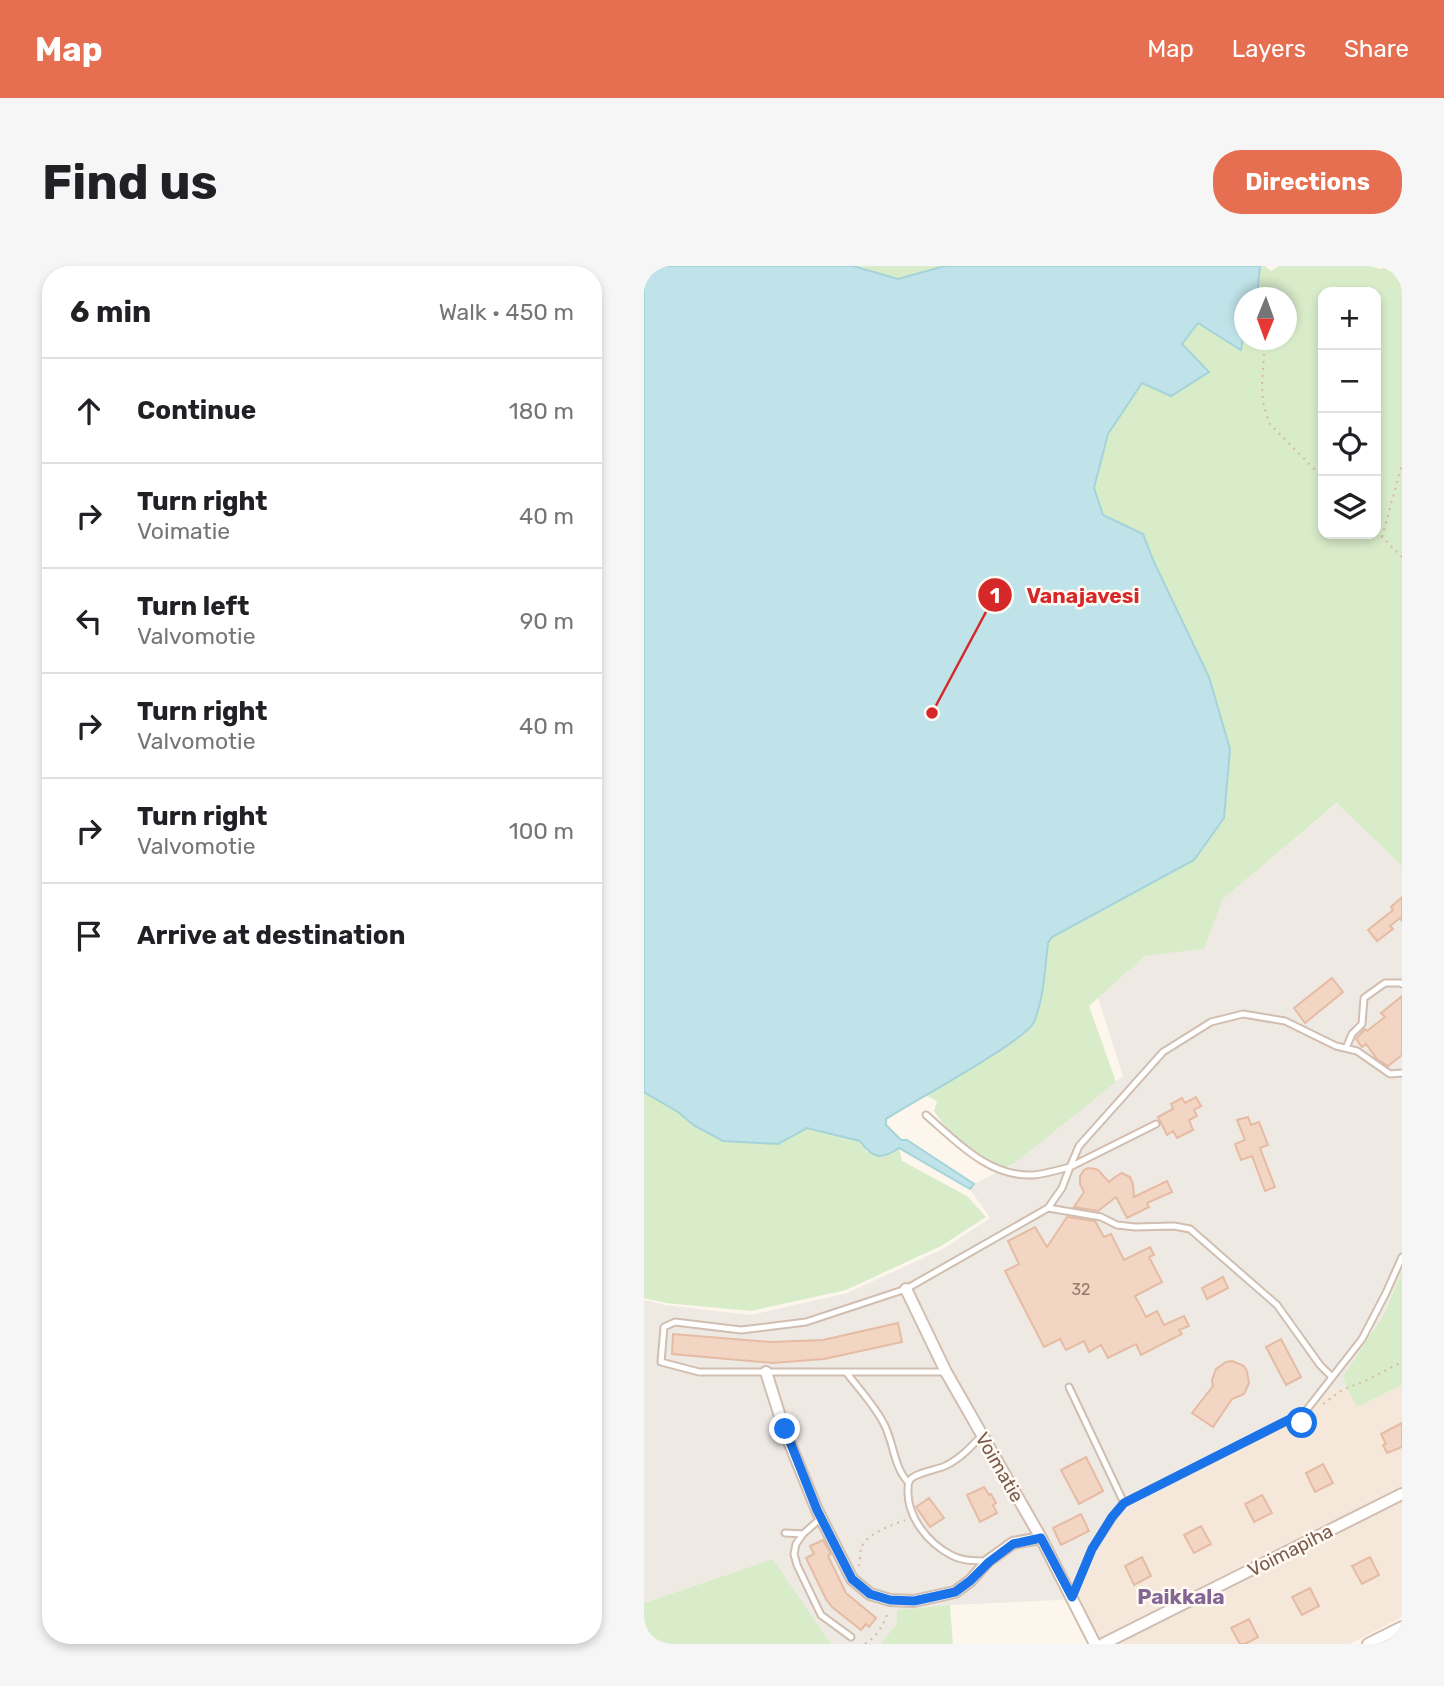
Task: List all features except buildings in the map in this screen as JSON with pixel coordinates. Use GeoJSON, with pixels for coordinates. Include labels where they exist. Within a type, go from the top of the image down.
{"type":"FeatureCollection","features":[{"type":"Feature","properties":{"kind":"street","name":"Voimatie"},"geometry":{"type":"LineString","coordinates":[[906,1290],[946,1372],[1041,1538],[1095,1644]]}},
{"type":"Feature","properties":{"kind":"street"},"geometry":{"type":"LineString","coordinates":[[766,1372],[785,1429],[821,1518],[852,1579],[870,1594],[890,1600],[914,1601],[955,1592],[1013,1544],[1041,1538]]}},
{"type":"Feature","properties":{"kind":"street","name":"Voimapiha"},"geometry":{"type":"LineString","coordinates":[[1103,1644],[1402,1493]]}},
{"type":"Feature","properties":{"kind":"street"},"geometry":{"type":"LineString","coordinates":[[1368,1644],[1402,1627]]}},
{"type":"Feature","properties":{"kind":"lane"},"geometry":{"type":"LineString","coordinates":[[1346,1048],[1352,1034],[1362,1024],[1364,998],[1385,983],[1402,985]]}},
{"type":"Feature","properties":{"kind":"lane"},"geometry":{"type":"LineString","coordinates":[[946,1372],[699,1372],[661,1362],[664,1326],[674,1322],[741,1330],[806,1322],[906,1290],[1048,1208],[1062,1188],[1079,1146],[1163,1052],[1211,1022],[1243,1014],[1285,1021],[1336,1046],[1357,1051],[1390,1074],[1402,1073]]}},
{"type":"Feature","properties":{"kind":"lane"},"geometry":{"type":"LineString","coordinates":[[926,1115],[976,1158],[1005,1172],[1033,1175],[1070,1167],[1156,1124]]}},
{"type":"Feature","properties":{"kind":"lane"},"geometry":{"type":"LineString","coordinates":[[1048,1208],[1101,1217],[1117,1225],[1174,1226],[1190,1229],[1277,1305],[1331,1377]]}},
{"type":"Feature","properties":{"kind":"lane"},"geometry":{"type":"LineString","coordinates":[[1072,1597],[1092,1549],[1124,1503],[1305,1412],[1362,1339],[1387,1293],[1402,1257]]}},
{"type":"Feature","properties":{"kind":"lane"},"geometry":{"type":"LineString","coordinates":[[846,1372],[886,1427],[901,1475],[908,1482]]}},
{"type":"Feature","properties":{"kind":"lane"},"geometry":{"type":"LineString","coordinates":[[1069,1387],[1124,1503]]}},
{"type":"Feature","properties":{"kind":"lane"},"geometry":{"type":"LineString","coordinates":[[982,1435],[972,1447],[945,1466],[912,1477],[908,1482],[908,1499],[913,1516],[928,1537],[941,1549],[954,1557],[989,1562]]}},
{"type":"Feature","properties":{"kind":"lane"},"geometry":{"type":"LineString","coordinates":[[821,1518],[803,1534],[796,1544],[794,1554],[821,1615],[851,1637]]}},
{"type":"Feature","properties":{"kind":"lane"},"geometry":{"type":"LineString","coordinates":[[785,1533],[803,1534]]}},
{"type":"Feature","properties":{"kind":"path"},"geometry":{"type":"LineString","coordinates":[[1264,350],[1263,402],[1269,422],[1321,476]]}},
{"type":"Feature","properties":{"kind":"path"},"geometry":{"type":"LineString","coordinates":[[1402,464],[1382,537],[1402,557]]}},
{"type":"Feature","properties":{"kind":"path"},"geometry":{"type":"LineString","coordinates":[[1318,1408],[1342,1390],[1402,1362]]}},
{"type":"Feature","properties":{"kind":"path"},"geometry":{"type":"LineString","coordinates":[[852,1579],[858,1576],[862,1548],[866,1541],[874,1534],[913,1516]]}},
{"type":"Feature","properties":{"kind":"path"},"geometry":{"type":"LineString","coordinates":[[865,1644],[885,1622],[890,1600]]}},
{"type":"Feature","properties":{"kind":"shaded area"},"geometry":{"type":"Polygon","coordinates":[[[1338,803],[1402,866],[1402,1270],[1385,1313],[1343,1376],[1346,1386],[1327,1393],[1305,1418],[1140,1503],[1118,1520],[1083,1584],[1081,1599],[899,1610],[896,1625],[880,1644],[831,1644],[773,1559],[644,1603],[644,1300],[751,1315],[847,1293],[943,1249],[990,1218],[970,1189],[974,1184],[1015,1163],[1123,1076],[1098,998],[1145,956],[1204,949],[1223,899],[1338,803]]]}},
{"type":"Feature","properties":{"kind":"shaded area"},"geometry":{"type":"Polygon","coordinates":[[[1402,1385],[1402,1617],[1350,1644],[1099,1644],[1084,1617],[1081,1599],[1083,1584],[1118,1520],[1140,1503],[1305,1418],[1327,1393],[1346,1386],[1357,1407],[1402,1385]]]}},
{"type":"Feature","properties":{"kind":"green space"},"geometry":{"type":"Polygon","coordinates":[[[853,266],[945,266],[898,279],[853,266]]]}},
{"type":"Feature","properties":{"kind":"green space"},"geometry":{"type":"Polygon","coordinates":[[[1260,266],[1271,271],[1279,266],[1369,266],[1395,272],[1395,277],[1402,274],[1402,866],[1337,803],[1223,899],[1204,949],[1145,956],[1089,1006],[1116,1082],[1015,1163],[1004,1168],[974,1151],[957,1137],[934,1111],[937,1101],[925,1095],[1009,1045],[1033,1025],[1041,993],[1048,943],[1052,937],[1194,860],[1209,677],[1143,534],[1103,515],[1094,488],[1109,434],[1142,383],[1209,372],[1182,343],[1199,322],[1234,345],[1234,350],[1297,350],[1297,287],[1258,287],[1260,266]]]}},
{"type":"Feature","properties":{"kind":"green space"},"geometry":{"type":"Polygon","coordinates":[[[644,1092],[678,1112],[695,1126],[778,1144],[807,1128],[860,1141],[867,1152],[899,1148],[902,1161],[967,1196],[986,1217],[941,1246],[846,1290],[751,1311],[665,1303],[644,1298],[644,1092]]]}},
{"type":"Feature","properties":{"kind":"green space"},"geometry":{"type":"Polygon","coordinates":[[[1402,1270],[1402,1385],[1357,1407],[1343,1376],[1385,1313],[1402,1270]]]}},
{"type":"Feature","properties":{"kind":"green space"},"geometry":{"type":"Polygon","coordinates":[[[773,1559],[831,1644],[644,1644],[644,1603],[773,1559]]]}},
{"type":"Feature","properties":{"kind":"green space"},"geometry":{"type":"Polygon","coordinates":[[[950,1605],[953,1644],[880,1644],[896,1625],[898,1610],[950,1605]]]}},
{"type":"Feature","properties":{"kind":"water"},"geometry":{"type":"Polygon","coordinates":[[[644,266],[853,266],[898,279],[945,266],[1260,266],[1258,287],[1234,287],[1234,346],[1198,323],[1182,344],[1209,372],[1171,396],[1142,383],[1108,434],[1094,488],[1103,515],[1143,534],[1209,677],[1230,749],[1224,818],[1194,860],[1052,937],[1048,943],[1040,1003],[1034,1022],[1027,1031],[990,1057],[886,1119],[886,1125],[901,1140],[907,1140],[974,1184],[970,1189],[899,1148],[878,1156],[860,1141],[807,1128],[778,1144],[723,1141],[644,1092],[644,266]]]}},
{"type":"Feature","properties":{"kind":"place","name":"Vanajavesi"},"geometry":{"type":"Point","coordinates":[932,713]}},
{"type":"Feature","properties":{"kind":"district","name":"Paikkala"},"geometry":{"type":"Point","coordinates":[1181,1597]}},
{"type":"Feature","properties":{"kind":"route"},"geometry":{"type":"LineString","coordinates":[[785,1429],[817,1510],[852,1579],[870,1594],[890,1600],[914,1601],[955,1592],[1013,1544],[1041,1538],[1072,1597],[1092,1549],[1124,1503],[1292,1418],[1302,1423]]}}]}
